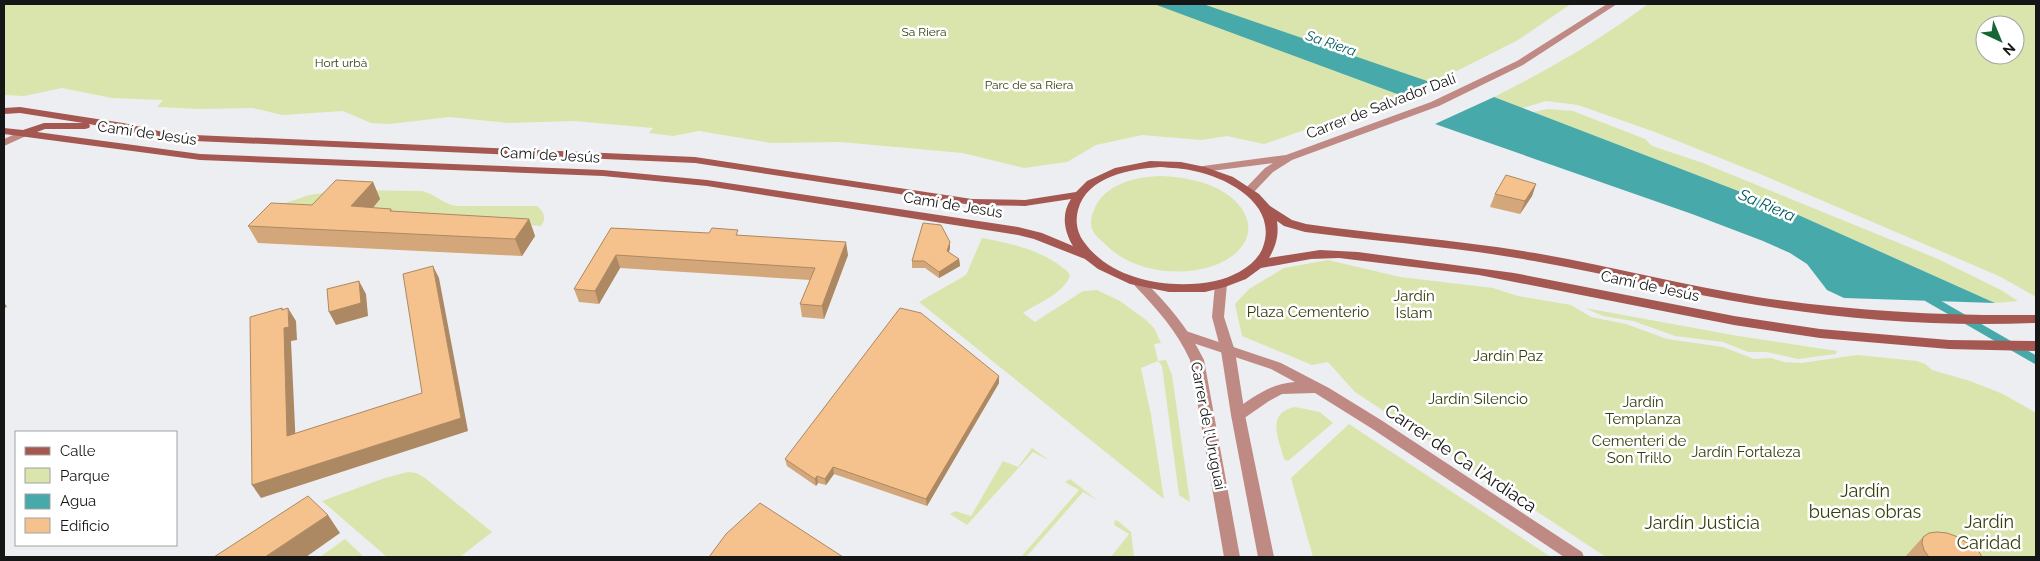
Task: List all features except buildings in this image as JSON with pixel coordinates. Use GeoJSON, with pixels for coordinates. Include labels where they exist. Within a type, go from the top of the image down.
{"type":"FeatureCollection","features":[{"type":"Feature","properties":{"kind":"main road","name":"Camí de Jesús"},"geometry":{"type":"LineString","coordinates":[[4,111],[20,110],[123,126],[172,137],[696,160],[972,202],[1026,203],[1078,195]]}},
{"type":"Feature","properties":{"kind":"main road"},"geometry":{"type":"LineString","coordinates":[[22,134],[44,126],[123,126]]}},
{"type":"Feature","properties":{"kind":"main road","name":"Camí de Jesús"},"geometry":{"type":"LineString","coordinates":[[4,131],[200,157],[603,173],[707,184],[1018,231],[1038,236],[1088,256]]}},
{"type":"Feature","properties":{"kind":"main road"},"geometry":{"type":"LineString","coordinates":[[1160,164],[1203,169],[1228,178],[1249,191],[1266,209],[1272,225],[1273,240],[1258,264],[1244,274],[1221,284],[1192,289],[1139,283],[1110,271],[1088,256],[1072,231],[1069,218],[1078,195],[1084,187],[1117,170],[1160,164]]}},
{"type":"Feature","properties":{"kind":"main road","name":"Camí de Jesús"},"geometry":{"type":"LineString","coordinates":[[1266,209],[1288,223],[1305,228],[1481,249],[1588,267],[1729,296],[1870,315],[1965,320],[2036,319]]}},
{"type":"Feature","properties":{"kind":"main road","name":"Camí de Jesús"},"geometry":{"type":"LineString","coordinates":[[1258,264],[1327,254],[1443,266],[1551,282],[1781,328],[1870,340],[1954,345],[2036,346]]}},
{"type":"Feature","properties":{"kind":"street","name":"Carrer de Salvador Dalí"},"geometry":{"type":"LineString","coordinates":[[1203,169],[1288,158],[1435,104],[1520,63],[1613,4]]}},
{"type":"Feature","properties":{"kind":"street"},"geometry":{"type":"LineString","coordinates":[[4,143],[22,134]]}},
{"type":"Feature","properties":{"kind":"street","name":"Carrer de Salvador Dalí"},"geometry":{"type":"LineString","coordinates":[[1249,191],[1269,170],[1288,158]]}},
{"type":"Feature","properties":{"kind":"street","name":"Carrer de l'Uruguai"},"geometry":{"type":"LineString","coordinates":[[1139,283],[1168,312],[1186,336],[1197,360],[1232,557]]}},
{"type":"Feature","properties":{"kind":"street","name":"Carrer de l'Uruguai"},"geometry":{"type":"LineString","coordinates":[[1221,284],[1218,317],[1228,351],[1238,415],[1266,557]]}},
{"type":"Feature","properties":{"kind":"street","name":"Carrer de Ca l'Ardiaca"},"geometry":{"type":"LineString","coordinates":[[1186,336],[1276,366],[1324,392],[1376,424],[1576,557]]}},
{"type":"Feature","properties":{"kind":"street","name":"Carrer de Ca l'Ardiaca"},"geometry":{"type":"LineString","coordinates":[[1238,415],[1266,394],[1281,388],[1296,386],[1324,392]]}},
{"type":"Feature","properties":{"kind":"green space","name":"Parc de sa Riera"},"geometry":{"type":"Polygon","coordinates":[[[4,4],[1571,4],[1518,40],[1449,75],[1379,104],[1264,144],[1227,136],[1201,140],[1142,135],[1096,145],[1067,162],[1024,168],[963,153],[840,142],[771,143],[699,131],[673,136],[649,133],[653,128],[574,121],[508,123],[450,117],[389,124],[371,123],[343,111],[282,115],[253,108],[199,109],[157,107],[163,100],[112,98],[62,88],[24,96],[4,95],[4,4]]]}},
{"type":"Feature","properties":{"kind":"green space"},"geometry":{"type":"Polygon","coordinates":[[[1648,4],[2036,4],[2036,297],[1999,276],[1760,174],[1655,132],[1578,105],[1546,101],[1523,108],[1494,97],[1573,54],[1648,4]]]}},
{"type":"Feature","properties":{"kind":"green space"},"geometry":{"type":"Polygon","coordinates":[[[1548,109],[1573,111],[1645,139],[1652,146],[1703,163],[1938,259],[2001,290],[2018,301],[1995,303],[1785,209],[1533,112],[1548,109]]]}},
{"type":"Feature","properties":{"kind":"green space"},"geometry":{"type":"Polygon","coordinates":[[[1160,176],[1198,181],[1216,188],[1232,198],[1242,209],[1247,220],[1248,231],[1245,241],[1239,250],[1219,264],[1206,268],[1193,271],[1165,271],[1151,269],[1125,259],[1095,235],[1091,220],[1093,212],[1105,194],[1131,180],[1160,176]]]}},
{"type":"Feature","properties":{"kind":"green space"},"geometry":{"type":"Polygon","coordinates":[[[346,190],[422,191],[457,206],[537,206],[543,213],[544,220],[541,226],[366,215],[333,209],[277,206],[309,195],[346,190]]]}},
{"type":"Feature","properties":{"kind":"green space"},"geometry":{"type":"Polygon","coordinates":[[[982,238],[1028,249],[1049,258],[1068,272],[1070,276],[1062,288],[1023,313],[1035,322],[1083,291],[1097,290],[1120,301],[1154,328],[1161,343],[1154,344],[1158,361],[1141,368],[1151,415],[1164,499],[919,302],[966,275],[982,238]]]}},
{"type":"Feature","properties":{"kind":"green space","name":"Cementeri de Son Tril·lo"},"geometry":{"type":"Polygon","coordinates":[[[1328,260],[1400,277],[1493,288],[1518,296],[1571,305],[1591,317],[1626,324],[1667,339],[1723,347],[1754,359],[1771,358],[1784,362],[1801,363],[1857,355],[1917,361],[1925,364],[1932,370],[1970,381],[2003,394],[2036,413],[2036,557],[1606,557],[1355,392],[1328,362],[1312,365],[1242,336],[1235,304],[1249,289],[1284,268],[1328,260]]]}},
{"type":"Feature","properties":{"kind":"green space"},"geometry":{"type":"Polygon","coordinates":[[[1585,308],[1738,336],[1837,351],[1836,354],[1798,359],[1767,352],[1748,352],[1723,342],[1675,336],[1633,321],[1603,316],[1585,308]]]}},
{"type":"Feature","properties":{"kind":"green space"},"geometry":{"type":"Polygon","coordinates":[[[1166,360],[1172,375],[1190,502],[1179,495],[1162,366],[1158,361],[1166,360]]]}},
{"type":"Feature","properties":{"kind":"green space"},"geometry":{"type":"Polygon","coordinates":[[[1295,407],[1320,412],[1333,423],[1288,461],[1284,459],[1276,427],[1280,415],[1286,410],[1295,407]]]}},
{"type":"Feature","properties":{"kind":"green space"},"geometry":{"type":"Polygon","coordinates":[[[1349,424],[1551,557],[1313,557],[1291,478],[1349,424]]]}},
{"type":"Feature","properties":{"kind":"green space"},"geometry":{"type":"Polygon","coordinates":[[[1032,448],[1050,461],[1033,452],[967,525],[950,514],[955,511],[971,516],[1003,461],[1018,467],[1032,448]]]}},
{"type":"Feature","properties":{"kind":"green space"},"geometry":{"type":"Polygon","coordinates":[[[408,472],[416,473],[425,478],[492,532],[460,557],[387,557],[322,501],[385,478],[408,472]]]}},
{"type":"Feature","properties":{"kind":"green space"},"geometry":{"type":"Polygon","coordinates":[[[1070,479],[1097,500],[1083,492],[1026,557],[1021,557],[1079,490],[1065,482],[1070,479]]]}},
{"type":"Feature","properties":{"kind":"green space"},"geometry":{"type":"Polygon","coordinates":[[[1115,520],[1131,532],[1134,557],[1111,557],[1129,534],[1114,525],[1115,520]]]}},
{"type":"Feature","properties":{"kind":"green space"},"geometry":{"type":"Polygon","coordinates":[[[345,539],[364,557],[320,557],[345,539]]]}},
{"type":"Feature","properties":{"kind":"water"},"geometry":{"type":"Polygon","coordinates":[[[1154,4],[1203,4],[1430,82],[1400,95],[1154,4]]]}},
{"type":"Feature","properties":{"kind":"water"},"geometry":{"type":"Polygon","coordinates":[[[1494,97],[1785,209],[1995,303],[1844,298],[1827,290],[1807,264],[1790,253],[1763,241],[1692,214],[1435,124],[1494,97]]]}},
{"type":"Feature","properties":{"kind":"waterway","name":"Sa Riera"},"geometry":{"type":"LineString","coordinates":[[1928,298],[2036,360]]}},
{"type":"Feature","properties":{"kind":"park label","name":"Hort urbà"},"geometry":{"type":"Point","coordinates":[341,63]}},
{"type":"Feature","properties":{"kind":"park label","name":"Jardín Islam"},"geometry":{"type":"Point","coordinates":[1414,304]}},
{"type":"Feature","properties":{"kind":"park label","name":"Plaza Cementerio"},"geometry":{"type":"Point","coordinates":[1308,312]}},
{"type":"Feature","properties":{"kind":"park label","name":"Jardín Paz"},"geometry":{"type":"Point","coordinates":[1508,356]}},
{"type":"Feature","properties":{"kind":"park label","name":"Jardín Silencio"},"geometry":{"type":"Point","coordinates":[1478,399]}},
{"type":"Feature","properties":{"kind":"park label","name":"Jardín Templanza"},"geometry":{"type":"Point","coordinates":[1643,410]}},
{"type":"Feature","properties":{"kind":"park label","name":"Jardín Fortaleza"},"geometry":{"type":"Point","coordinates":[1746,452]}},
{"type":"Feature","properties":{"kind":"park label","name":"Jardín buenas obras"},"geometry":{"type":"Point","coordinates":[1865,500]}},
{"type":"Feature","properties":{"kind":"park label","name":"Jardín Justicia"},"geometry":{"type":"Point","coordinates":[1702,522]}},
{"type":"Feature","properties":{"kind":"park label","name":"Jardín Caridad"},"geometry":{"type":"Point","coordinates":[1989,531]}}]}
